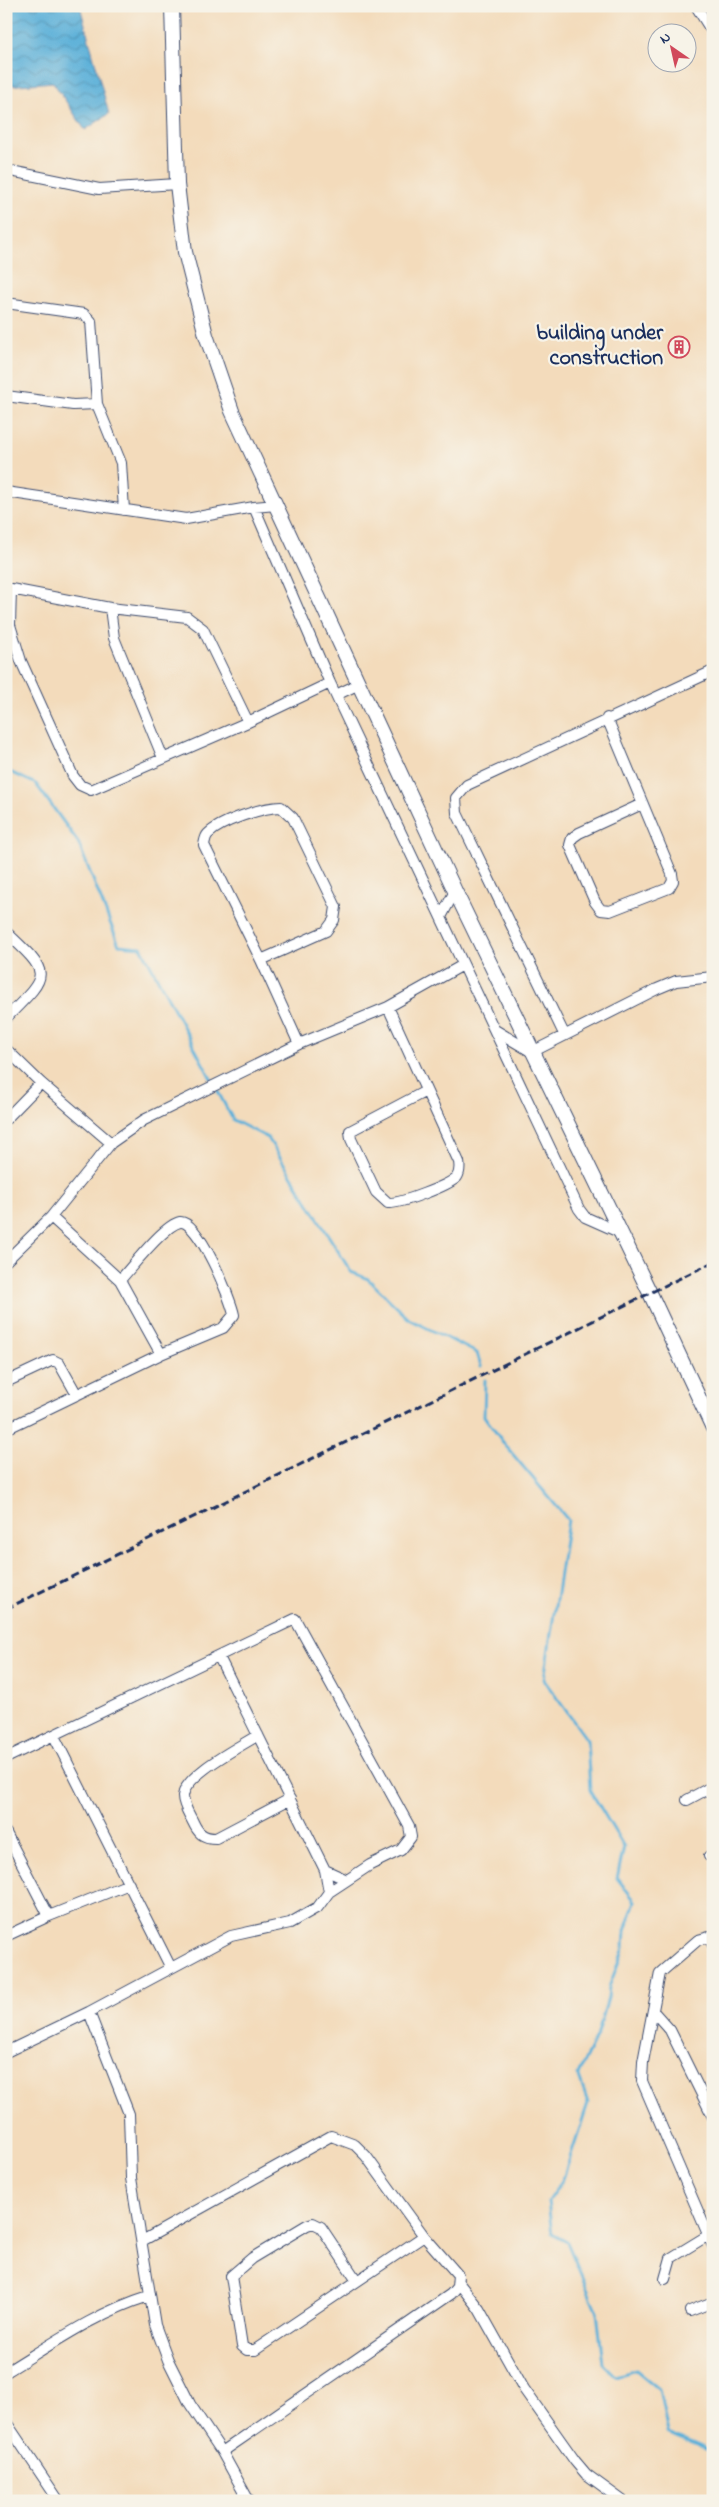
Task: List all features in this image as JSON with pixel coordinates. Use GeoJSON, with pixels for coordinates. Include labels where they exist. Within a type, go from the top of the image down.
{"type":"FeatureCollection","features":[{"type":"Feature","properties":{"kind":"street"},"geometry":{"type":"LineString","coordinates":[[172,6],[177,184],[185,252],[206,335],[232,411],[455,891],[713,1428]]}},
{"type":"Feature","properties":{"kind":"street"},"geometry":{"type":"LineString","coordinates":[[696,6],[713,33]]}},
{"type":"Feature","properties":{"kind":"street"},"geometry":{"type":"LineString","coordinates":[[6,170],[99,189],[177,184]]}},
{"type":"Feature","properties":{"kind":"street"},"geometry":{"type":"LineString","coordinates":[[6,303],[84,314],[91,320],[97,404],[122,463],[124,510]]}},
{"type":"Feature","properties":{"kind":"street"},"geometry":{"type":"LineString","coordinates":[[6,396],[73,405],[97,404]]}},
{"type":"Feature","properties":{"kind":"street"},"geometry":{"type":"LineString","coordinates":[[6,492],[186,519],[276,505]]}},
{"type":"Feature","properties":{"kind":"street"},"geometry":{"type":"LineString","coordinates":[[254,507],[330,683],[578,1209],[585,1217],[621,1234]]}},
{"type":"Feature","properties":{"kind":"street"},"geometry":{"type":"LineString","coordinates":[[248,722],[204,629],[196,622],[187,617],[110,608],[9,589],[10,625],[21,661],[73,776],[80,785],[91,790],[248,722],[330,683]]}},
{"type":"Feature","properties":{"kind":"street"},"geometry":{"type":"LineString","coordinates":[[110,608],[114,638],[163,758]]}},
{"type":"Feature","properties":{"kind":"street"},"geometry":{"type":"LineString","coordinates":[[564,1034],[457,813],[456,798],[467,785],[607,718],[713,671]]}},
{"type":"Feature","properties":{"kind":"street"},"geometry":{"type":"LineString","coordinates":[[336,696],[359,684]]}},
{"type":"Feature","properties":{"kind":"street"},"geometry":{"type":"LineString","coordinates":[[607,718],[642,804],[673,881],[669,888],[610,911],[601,910],[595,902],[570,845],[572,838],[579,832],[642,804]]}},
{"type":"Feature","properties":{"kind":"street"},"geometry":{"type":"LineString","coordinates":[[261,960],[326,931],[334,920],[336,907],[293,818],[281,807],[267,807],[215,829],[206,836],[204,845],[300,1044]]}},
{"type":"Feature","properties":{"kind":"street"},"geometry":{"type":"LineString","coordinates":[[441,917],[455,891]]}},
{"type":"Feature","properties":{"kind":"street"},"geometry":{"type":"LineString","coordinates":[[6,932],[34,958],[41,971],[37,987],[6,1018]]}},
{"type":"Feature","properties":{"kind":"street"},"geometry":{"type":"LineString","coordinates":[[6,1261],[51,1217],[111,1143],[144,1120],[222,1084],[300,1044],[388,1007],[463,966]]}},
{"type":"Feature","properties":{"kind":"street"},"geometry":{"type":"LineString","coordinates":[[532,1052],[564,1034],[663,986],[676,981],[713,977]]}},
{"type":"Feature","properties":{"kind":"street"},"geometry":{"type":"LineString","coordinates":[[388,1007],[459,1162],[459,1174],[451,1181],[395,1204],[388,1203],[376,1192],[351,1139],[350,1131],[426,1091]]}},
{"type":"Feature","properties":{"kind":"street"},"geometry":{"type":"LineString","coordinates":[[495,1030],[532,1052]]}},
{"type":"Feature","properties":{"kind":"street"},"geometry":{"type":"LineString","coordinates":[[6,1049],[111,1143]]}},
{"type":"Feature","properties":{"kind":"street"},"geometry":{"type":"LineString","coordinates":[[6,1119],[41,1082]]}},
{"type":"Feature","properties":{"kind":"street"},"geometry":{"type":"LineString","coordinates":[[51,1217],[120,1280],[161,1354]]}},
{"type":"Feature","properties":{"kind":"street"},"geometry":{"type":"LineString","coordinates":[[6,1429],[161,1354],[223,1328],[233,1318],[233,1312],[217,1270],[201,1239],[188,1224],[177,1223],[166,1230],[120,1280]]}},
{"type":"Feature","properties":{"kind":"street"},"geometry":{"type":"LineString","coordinates":[[6,1382],[53,1360],[59,1363],[77,1395]]}},
{"type":"Feature","properties":{"kind":"street"},"geometry":{"type":"LineString","coordinates":[[6,1758],[219,1657],[296,1618],[409,1826],[411,1836],[401,1850],[328,1892],[318,1907],[290,1923],[231,1936],[89,2012],[6,2052]]}},
{"type":"Feature","properties":{"kind":"street"},"geometry":{"type":"LineString","coordinates":[[219,1657],[324,1870],[328,1892]]}},
{"type":"Feature","properties":{"kind":"street"},"geometry":{"type":"LineString","coordinates":[[258,1735],[200,1772],[188,1785],[184,1793],[184,1802],[197,1830],[206,1837],[216,1838],[290,1800]]}},
{"type":"Feature","properties":{"kind":"street"},"geometry":{"type":"LineString","coordinates":[[54,1736],[171,1968]]}},
{"type":"Feature","properties":{"kind":"street"},"geometry":{"type":"LineString","coordinates":[[687,1800],[713,1786]]}},
{"type":"Feature","properties":{"kind":"street"},"geometry":{"type":"LineString","coordinates":[[6,1833],[49,1916]]}},
{"type":"Feature","properties":{"kind":"street"},"geometry":{"type":"LineString","coordinates":[[324,1870],[347,1880]]}},
{"type":"Feature","properties":{"kind":"street"},"geometry":{"type":"LineString","coordinates":[[6,1936],[49,1916],[129,1884]]}},
{"type":"Feature","properties":{"kind":"street"},"geometry":{"type":"LineString","coordinates":[[713,1945],[709,1936],[698,1940],[660,1973],[643,2062],[642,2081],[707,2236],[713,2246]]}},
{"type":"Feature","properties":{"kind":"street"},"geometry":{"type":"LineString","coordinates":[[653,2011],[670,2030],[713,2117]]}},
{"type":"Feature","properties":{"kind":"street"},"geometry":{"type":"LineString","coordinates":[[89,2012],[129,2114],[131,2178],[155,2325],[168,2360],[190,2404],[222,2452],[249,2501]]}},
{"type":"Feature","properties":{"kind":"street"},"geometry":{"type":"LineString","coordinates":[[142,2241],[331,2136],[355,2145],[366,2156],[424,2236],[458,2275],[458,2282],[451,2294],[222,2452]]}},
{"type":"Feature","properties":{"kind":"street"},"geometry":{"type":"LineString","coordinates":[[357,2280],[321,2227],[313,2223],[306,2225],[252,2258],[231,2276],[242,2346],[247,2350],[255,2350],[424,2236]]}},
{"type":"Feature","properties":{"kind":"street"},"geometry":{"type":"LineString","coordinates":[[665,2279],[671,2258],[676,2253],[707,2236]]}},
{"type":"Feature","properties":{"kind":"street"},"geometry":{"type":"LineString","coordinates":[[458,2282],[479,2309],[524,2389],[575,2461],[586,2474],[623,2501]]}},
{"type":"Feature","properties":{"kind":"street"},"geometry":{"type":"LineString","coordinates":[[6,2372],[103,2313],[149,2296]]}},
{"type":"Feature","properties":{"kind":"street"},"geometry":{"type":"LineString","coordinates":[[690,2311],[713,2302]]}},
{"type":"Feature","properties":{"kind":"street"},"geometry":{"type":"LineString","coordinates":[[6,2422],[59,2501]]}},
{"type":"Feature","properties":{"kind":"water"},"geometry":{"type":"Polygon","coordinates":[[[6,6],[80,6],[109,114],[85,130],[53,82],[8,86],[6,6]]]}},
{"type":"Feature","properties":{"kind":"waterway"},"geometry":{"type":"LineString","coordinates":[[6,770],[36,784],[78,842],[119,945],[141,947],[233,1120],[268,1138],[351,1272],[368,1279],[409,1319],[477,1353],[481,1366]]}},
{"type":"Feature","properties":{"kind":"waterway"},"geometry":{"type":"LineString","coordinates":[[485,1380],[484,1416],[505,1445],[568,1520],[544,1680],[587,1740],[590,1790],[624,1847],[617,1878],[635,1901],[625,1931],[624,1948],[609,1987],[608,1998],[598,2033],[578,2074],[588,2103],[563,2179],[548,2201],[552,2234],[567,2242],[597,2312],[603,2363],[616,2376],[636,2370],[659,2389],[668,2433],[713,2452]]}},
{"type":"Feature","properties":{"kind":"waterway"},"geometry":{"type":"LineString","coordinates":[[713,2469],[711,2472],[713,2485]]}},
{"type":"Feature","properties":{"kind":"railway"},"geometry":{"type":"LineString","coordinates":[[6,1609],[713,1262]]}},
{"type":"Feature","properties":{"kind":"place","name":"building under construction"},"geometry":{"type":"Point","coordinates":[679,347]}}]}
